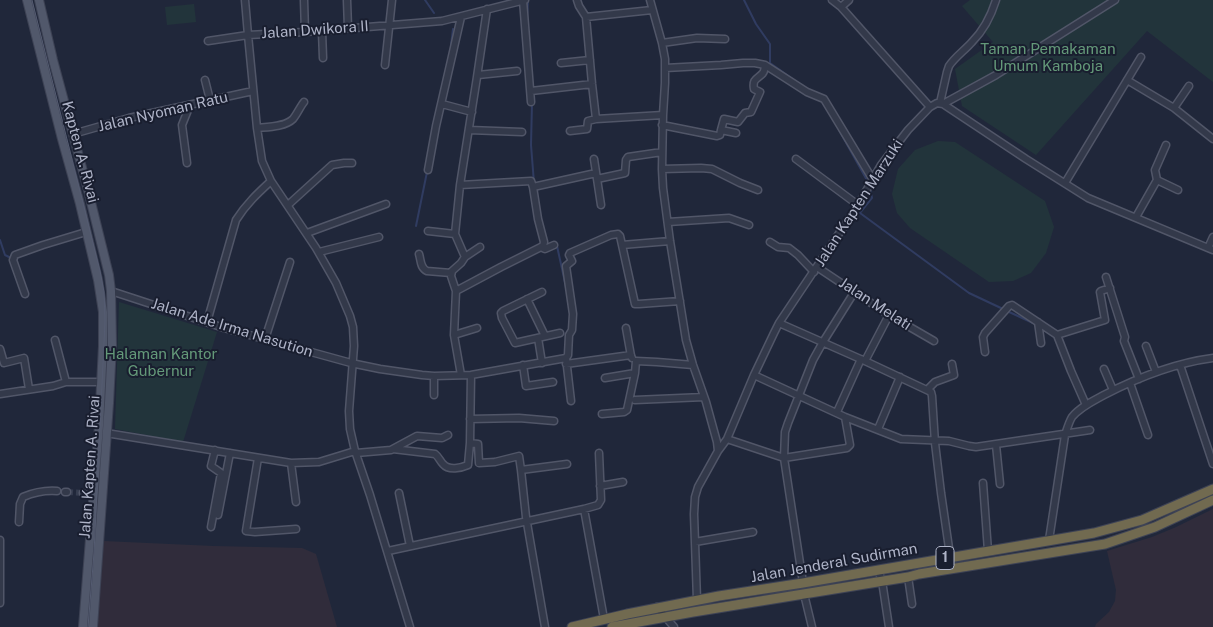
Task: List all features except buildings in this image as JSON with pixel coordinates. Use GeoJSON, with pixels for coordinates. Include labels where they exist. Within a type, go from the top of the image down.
{"type":"FeatureCollection","features":[{"type":"Feature","properties":{"kind":"highway","name":"Jalan Jenderal Sudirman"},"geometry":{"type":"LineString","coordinates":[[572,627],[657,607],[1094,533],[1142,520],[1213,489]]}},
{"type":"Feature","properties":{"kind":"highway","name":"Jalan Jenderal Sudirman"},"geometry":{"type":"LineString","coordinates":[[612,627],[1105,544],[1155,527],[1213,500]]}},
{"type":"Feature","properties":{"kind":"highway"},"geometry":{"type":"LineString","coordinates":[[1007,548],[1008,559]]}},
{"type":"Feature","properties":{"kind":"highway"},"geometry":{"type":"LineString","coordinates":[[803,583],[804,594]]}},
{"type":"Feature","properties":{"kind":"main road","name":"Kapten A. Rivai"},"geometry":{"type":"LineString","coordinates":[[27,0],[60,134],[80,204],[103,312]]}},
{"type":"Feature","properties":{"kind":"main road","name":"Kapten A. Rivai"},"geometry":{"type":"LineString","coordinates":[[39,0],[109,274],[112,309]]}},
{"type":"Feature","properties":{"kind":"main road"},"geometry":{"type":"LineString","coordinates":[[100,291],[111,291]]}},
{"type":"Feature","properties":{"kind":"main road","name":"Jalan Kapten A. Rivai"},"geometry":{"type":"LineString","coordinates":[[93,627],[112,345],[112,309]]}},
{"type":"Feature","properties":{"kind":"main road","name":"Jalan Kapten A. Rivai"},"geometry":{"type":"LineString","coordinates":[[83,627],[94,494],[103,312]]}},
{"type":"Feature","properties":{"kind":"street"},"geometry":{"type":"LineString","coordinates":[[246,0],[253,91],[262,161],[271,181],[319,252],[336,283],[350,316],[354,337],[349,423],[356,452],[410,627]]}},
{"type":"Feature","properties":{"kind":"street"},"geometry":{"type":"LineString","coordinates":[[304,0],[305,32]]}},
{"type":"Feature","properties":{"kind":"street"},"geometry":{"type":"LineString","coordinates":[[347,0],[348,28]]}},
{"type":"Feature","properties":{"kind":"street"},"geometry":{"type":"LineString","coordinates":[[385,65],[385,26],[392,0]]}},
{"type":"Feature","properties":{"kind":"street"},"geometry":{"type":"LineString","coordinates":[[524,0],[531,102]]}},
{"type":"Feature","properties":{"kind":"street","name":"Jalan Dwikora II"},"geometry":{"type":"LineString","coordinates":[[208,42],[248,35],[442,21],[524,0]]}},
{"type":"Feature","properties":{"kind":"street"},"geometry":{"type":"LineString","coordinates":[[577,0],[586,17],[596,119]]}},
{"type":"Feature","properties":{"kind":"street"},"geometry":{"type":"LineString","coordinates":[[650,0],[662,43],[665,68],[662,115],[662,169],[670,241],[686,340],[717,442],[718,451]]}},
{"type":"Feature","properties":{"kind":"street"},"geometry":{"type":"LineString","coordinates":[[832,0],[841,7],[930,107]]}},
{"type":"Feature","properties":{"kind":"street"},"geometry":{"type":"LineString","coordinates":[[841,7],[849,0]]}},
{"type":"Feature","properties":{"kind":"street"},"geometry":{"type":"LineString","coordinates":[[996,0],[988,22],[981,32],[949,66],[942,103],[1088,198],[1211,249],[1213,237]]}},
{"type":"Feature","properties":{"kind":"street","name":"Jalan Kapten Marzuki"},"geometry":{"type":"LineString","coordinates":[[697,600],[694,514],[695,497],[698,487],[727,438],[779,323],[858,205],[881,166],[908,130],[930,107],[942,103],[996,75],[1115,0]]}},
{"type":"Feature","properties":{"kind":"street"},"geometry":{"type":"LineString","coordinates":[[465,256],[455,234],[460,185],[487,9]]}},
{"type":"Feature","properties":{"kind":"street"},"geometry":{"type":"LineString","coordinates":[[586,17],[652,10]]}},
{"type":"Feature","properties":{"kind":"street"},"geometry":{"type":"LineString","coordinates":[[428,170],[461,17]]}},
{"type":"Feature","properties":{"kind":"street"},"geometry":{"type":"LineString","coordinates":[[322,31],[323,58]]}},
{"type":"Feature","properties":{"kind":"street"},"geometry":{"type":"LineString","coordinates":[[662,43],[697,38],[725,39]]}},
{"type":"Feature","properties":{"kind":"street"},"geometry":{"type":"LineString","coordinates":[[1065,183],[1141,57]]}},
{"type":"Feature","properties":{"kind":"street"},"geometry":{"type":"LineString","coordinates":[[562,63],[590,60]]}},
{"type":"Feature","properties":{"kind":"street"},"geometry":{"type":"LineString","coordinates":[[665,68],[743,63],[765,65],[811,94],[824,99],[871,184]]}},
{"type":"Feature","properties":{"kind":"street"},"geometry":{"type":"LineString","coordinates":[[662,125],[720,136],[724,119],[738,122],[745,112],[752,112],[760,92],[754,89],[753,84],[763,73],[765,65]]}},
{"type":"Feature","properties":{"kind":"street"},"geometry":{"type":"LineString","coordinates":[[478,75],[517,71]]}},
{"type":"Feature","properties":{"kind":"street"},"geometry":{"type":"LineString","coordinates":[[205,80],[210,100]]}},
{"type":"Feature","properties":{"kind":"street"},"geometry":{"type":"LineString","coordinates":[[1127,80],[1174,108],[1213,139]]}},
{"type":"Feature","properties":{"kind":"street"},"geometry":{"type":"LineString","coordinates":[[531,91],[592,84]]}},
{"type":"Feature","properties":{"kind":"street"},"geometry":{"type":"LineString","coordinates":[[1174,108],[1188,86]]}},
{"type":"Feature","properties":{"kind":"street","name":"Jalan Nyoman Ratu"},"geometry":{"type":"LineString","coordinates":[[73,134],[129,118],[253,91]]}},
{"type":"Feature","properties":{"kind":"street"},"geometry":{"type":"LineString","coordinates":[[257,128],[289,122],[304,102]]}},
{"type":"Feature","properties":{"kind":"street"},"geometry":{"type":"LineString","coordinates":[[442,104],[472,112]]}},
{"type":"Feature","properties":{"kind":"street"},"geometry":{"type":"LineString","coordinates":[[188,105],[182,125],[188,162]]}},
{"type":"Feature","properties":{"kind":"street"},"geometry":{"type":"LineString","coordinates":[[570,131],[586,129],[588,121],[596,119],[662,115]]}},
{"type":"Feature","properties":{"kind":"street"},"geometry":{"type":"LineString","coordinates":[[469,130],[522,132]]}},
{"type":"Feature","properties":{"kind":"street"},"geometry":{"type":"LineString","coordinates":[[721,130],[736,134]]}},
{"type":"Feature","properties":{"kind":"street"},"geometry":{"type":"LineString","coordinates":[[1136,217],[1157,180],[1156,170],[1166,145]]}},
{"type":"Feature","properties":{"kind":"street"},"geometry":{"type":"LineString","coordinates":[[535,187],[625,173],[628,157],[662,152]]}},
{"type":"Feature","properties":{"kind":"street"},"geometry":{"type":"LineString","coordinates":[[796,159],[858,205]]}},
{"type":"Feature","properties":{"kind":"street"},"geometry":{"type":"LineString","coordinates":[[594,160],[601,205]]}},
{"type":"Feature","properties":{"kind":"street"},"geometry":{"type":"LineString","coordinates":[[288,205],[332,165],[352,163]]}},
{"type":"Feature","properties":{"kind":"street"},"geometry":{"type":"LineString","coordinates":[[662,169],[712,169],[758,190]]}},
{"type":"Feature","properties":{"kind":"street"},"geometry":{"type":"LineString","coordinates":[[1157,180],[1178,190]]}},
{"type":"Feature","properties":{"kind":"street"},"geometry":{"type":"LineString","coordinates":[[207,322],[236,220],[250,200],[271,181]]}},
{"type":"Feature","properties":{"kind":"street"},"geometry":{"type":"LineString","coordinates":[[456,292],[541,247],[544,242],[535,187],[531,181],[460,185]]}},
{"type":"Feature","properties":{"kind":"street"},"geometry":{"type":"LineString","coordinates":[[307,233],[386,204]]}},
{"type":"Feature","properties":{"kind":"street"},"geometry":{"type":"LineString","coordinates":[[668,222],[729,218],[749,225]]}},
{"type":"Feature","properties":{"kind":"street"},"geometry":{"type":"LineString","coordinates":[[25,294],[13,260],[15,255],[86,232]]}},
{"type":"Feature","properties":{"kind":"street"},"geometry":{"type":"LineString","coordinates":[[428,232],[455,234]]}},
{"type":"Feature","properties":{"kind":"street"},"geometry":{"type":"LineString","coordinates":[[571,401],[566,361],[573,314],[566,266],[572,261],[569,253],[616,234],[619,235],[635,304],[680,301]]}},
{"type":"Feature","properties":{"kind":"street"},"geometry":{"type":"LineString","coordinates":[[319,252],[379,237]]}},
{"type":"Feature","properties":{"kind":"street"},"geometry":{"type":"LineString","coordinates":[[622,245],[670,241]]}},
{"type":"Feature","properties":{"kind":"street","name":"Jalan Melati"},"geometry":{"type":"LineString","coordinates":[[770,242],[778,247],[790,248],[810,267],[855,291],[889,315],[934,341]]}},
{"type":"Feature","properties":{"kind":"street"},"geometry":{"type":"LineString","coordinates":[[541,247],[545,249],[554,245]]}},
{"type":"Feature","properties":{"kind":"street"},"geometry":{"type":"LineString","coordinates":[[461,375],[454,335],[456,292],[451,273],[465,256],[480,247]]}},
{"type":"Feature","properties":{"kind":"street"},"geometry":{"type":"LineString","coordinates":[[419,254],[424,270],[451,273]]}},
{"type":"Feature","properties":{"kind":"street"},"geometry":{"type":"LineString","coordinates":[[265,339],[290,262]]}},
{"type":"Feature","properties":{"kind":"street"},"geometry":{"type":"LineString","coordinates":[[1106,277],[1125,337],[1124,341],[1139,379]]}},
{"type":"Feature","properties":{"kind":"street"},"geometry":{"type":"LineString","coordinates":[[1057,336],[1105,320],[1100,292],[1110,288]]}},
{"type":"Feature","properties":{"kind":"street","name":"Jalan Ade Irma Nasution"},"geometry":{"type":"LineString","coordinates":[[111,291],[224,328],[353,363],[434,376],[471,375],[542,362],[631,355]]}},
{"type":"Feature","properties":{"kind":"street"},"geometry":{"type":"LineString","coordinates":[[803,583],[784,458],[786,428],[813,360],[855,291]]}},
{"type":"Feature","properties":{"kind":"street"},"geometry":{"type":"LineString","coordinates":[[542,292],[503,311],[501,313],[502,318],[514,343],[560,333]]}},
{"type":"Feature","properties":{"kind":"street"},"geometry":{"type":"LineString","coordinates":[[112,309],[115,296],[121,294]]}},
{"type":"Feature","properties":{"kind":"street"},"geometry":{"type":"LineString","coordinates":[[527,299],[545,336]]}},
{"type":"Feature","properties":{"kind":"street"},"geometry":{"type":"LineString","coordinates":[[985,352],[984,333],[1012,305],[1057,336],[1086,405]]}},
{"type":"Feature","properties":{"kind":"street"},"geometry":{"type":"LineString","coordinates":[[837,412],[863,360],[889,315]]}},
{"type":"Feature","properties":{"kind":"street"},"geometry":{"type":"LineString","coordinates":[[1038,322],[1040,343]]}},
{"type":"Feature","properties":{"kind":"street"},"geometry":{"type":"LineString","coordinates":[[779,323],[931,392],[940,493],[952,569]]}},
{"type":"Feature","properties":{"kind":"street"},"geometry":{"type":"LineString","coordinates":[[454,335],[477,328]]}},
{"type":"Feature","properties":{"kind":"street"},"geometry":{"type":"LineString","coordinates":[[626,328],[631,357],[636,361],[693,365]]}},
{"type":"Feature","properties":{"kind":"street"},"geometry":{"type":"LineString","coordinates":[[538,338],[542,362]]}},
{"type":"Feature","properties":{"kind":"street"},"geometry":{"type":"LineString","coordinates":[[55,340],[66,382]]}},
{"type":"Feature","properties":{"kind":"street"},"geometry":{"type":"LineString","coordinates":[[1146,346],[1156,372]]}},
{"type":"Feature","properties":{"kind":"street"},"geometry":{"type":"LineString","coordinates":[[0,349],[4,363],[24,358],[29,389]]}},
{"type":"Feature","properties":{"kind":"street"},"geometry":{"type":"LineString","coordinates":[[1050,540],[1066,434],[1071,419],[1086,405],[1130,382],[1156,372],[1213,358]]}},
{"type":"Feature","properties":{"kind":"street"},"geometry":{"type":"LineString","coordinates":[[602,414],[624,412],[627,410],[636,361]]}},
{"type":"Feature","properties":{"kind":"street"},"geometry":{"type":"LineString","coordinates":[[928,389],[935,382],[954,375],[952,364]]}},
{"type":"Feature","properties":{"kind":"street"},"geometry":{"type":"LineString","coordinates":[[523,365],[526,386],[553,382]]}},
{"type":"Feature","properties":{"kind":"street"},"geometry":{"type":"LineString","coordinates":[[1180,366],[1213,464]]}},
{"type":"Feature","properties":{"kind":"street"},"geometry":{"type":"LineString","coordinates":[[1104,369],[1113,390]]}},
{"type":"Feature","properties":{"kind":"street"},"geometry":{"type":"LineString","coordinates":[[605,378],[635,373]]}},
{"type":"Feature","properties":{"kind":"street"},"geometry":{"type":"LineString","coordinates":[[393,449],[435,454],[447,467],[457,468],[468,464],[471,375]]}},
{"type":"Feature","properties":{"kind":"street"},"geometry":{"type":"LineString","coordinates":[[754,375],[845,416],[901,438],[950,441],[972,446],[996,445],[1090,430]]}},
{"type":"Feature","properties":{"kind":"street"},"geometry":{"type":"LineString","coordinates":[[434,376],[434,395]]}},
{"type":"Feature","properties":{"kind":"street"},"geometry":{"type":"LineString","coordinates":[[878,429],[900,377]]}},
{"type":"Feature","properties":{"kind":"street"},"geometry":{"type":"LineString","coordinates":[[0,394],[66,382],[101,382]]}},
{"type":"Feature","properties":{"kind":"street"},"geometry":{"type":"LineString","coordinates":[[1130,382],[1148,435]]}},
{"type":"Feature","properties":{"kind":"street"},"geometry":{"type":"LineString","coordinates":[[635,400],[704,397]]}},
{"type":"Feature","properties":{"kind":"street"},"geometry":{"type":"LineString","coordinates":[[727,438],[784,458],[847,448],[850,445],[845,416]]}},
{"type":"Feature","properties":{"kind":"street"},"geometry":{"type":"LineString","coordinates":[[470,419],[519,418],[554,420]]}},
{"type":"Feature","properties":{"kind":"street"},"geometry":{"type":"LineString","coordinates":[[106,432],[291,463],[319,462],[356,452],[386,451],[417,436],[442,438],[448,435]]}},
{"type":"Feature","properties":{"kind":"street"},"geometry":{"type":"LineString","coordinates":[[470,443],[478,444],[479,463],[495,462],[519,456],[544,627]]}},
{"type":"Feature","properties":{"kind":"street"},"geometry":{"type":"LineString","coordinates":[[996,445],[1000,484]]}},
{"type":"Feature","properties":{"kind":"street"},"geometry":{"type":"LineString","coordinates":[[211,527],[221,473],[212,466],[215,450]]}},
{"type":"Feature","properties":{"kind":"street"},"geometry":{"type":"LineString","coordinates":[[388,551],[598,505],[601,500],[599,452]]}},
{"type":"Feature","properties":{"kind":"street"},"geometry":{"type":"LineString","coordinates":[[218,515],[230,453]]}},
{"type":"Feature","properties":{"kind":"street"},"geometry":{"type":"LineString","coordinates":[[258,458],[246,531],[296,529]]}},
{"type":"Feature","properties":{"kind":"street"},"geometry":{"type":"LineString","coordinates":[[291,463],[296,502]]}},
{"type":"Feature","properties":{"kind":"street"},"geometry":{"type":"LineString","coordinates":[[521,470],[567,464]]}},
{"type":"Feature","properties":{"kind":"street"},"geometry":{"type":"LineString","coordinates":[[600,486],[623,482]]}},
{"type":"Feature","properties":{"kind":"street"},"geometry":{"type":"LineString","coordinates":[[983,483],[988,551]]}},
{"type":"Feature","properties":{"kind":"street"},"geometry":{"type":"LineString","coordinates":[[19,522],[20,504],[23,497],[35,492],[57,491]]}},
{"type":"Feature","properties":{"kind":"street"},"geometry":{"type":"LineString","coordinates":[[83,493],[94,494]]}},
{"type":"Feature","properties":{"kind":"street"},"geometry":{"type":"LineString","coordinates":[[399,493],[410,546]]}},
{"type":"Feature","properties":{"kind":"street"},"geometry":{"type":"LineString","coordinates":[[584,509],[604,619]]}},
{"type":"Feature","properties":{"kind":"street"},"geometry":{"type":"LineString","coordinates":[[695,542],[752,532]]}},
{"type":"Feature","properties":{"kind":"street"},"geometry":{"type":"LineString","coordinates":[[0,540],[0,603]]}},
{"type":"Feature","properties":{"kind":"street"},"geometry":{"type":"LineString","coordinates":[[878,570],[882,581],[889,627]]}},
{"type":"Feature","properties":{"kind":"street"},"geometry":{"type":"LineString","coordinates":[[908,577],[912,604]]}},
{"type":"Feature","properties":{"kind":"street"},"geometry":{"type":"LineString","coordinates":[[804,594],[812,627]]}},
{"type":"Feature","properties":{"kind":"street"},"geometry":{"type":"LineString","coordinates":[[657,607],[674,627]]}},
{"type":"Feature","properties":{"kind":"shaded area"},"geometry":{"type":"Polygon","coordinates":[[[1213,509],[1213,627],[1095,627],[1109,612],[1115,601],[1116,590],[1107,551],[1152,537],[1213,509]]]}},
{"type":"Feature","properties":{"kind":"shaded area"},"geometry":{"type":"Polygon","coordinates":[[[103,541],[302,548],[316,554],[337,627],[97,627],[103,541]]]}},
{"type":"Feature","properties":{"kind":"green space","name":"Taman Pemakaman Umum Kamboja"},"geometry":{"type":"Polygon","coordinates":[[[970,0],[1213,0],[1213,82],[1147,31],[1036,155],[962,106],[955,69],[993,42],[962,6],[970,0]]]}},
{"type":"Feature","properties":{"kind":"green space"},"geometry":{"type":"Polygon","coordinates":[[[194,4],[196,22],[167,25],[165,7],[194,4]]]}},
{"type":"Feature","properties":{"kind":"green space"},"geometry":{"type":"Polygon","coordinates":[[[938,141],[955,142],[1045,201],[1054,227],[1046,253],[1031,273],[1013,281],[989,282],[910,228],[897,213],[892,194],[898,169],[915,150],[938,141]]]}},
{"type":"Feature","properties":{"kind":"green space","name":"Halaman Kantor Gubernur"},"geometry":{"type":"Polygon","coordinates":[[[119,302],[217,332],[183,442],[115,429],[119,302]]]}},
{"type":"Feature","properties":{"kind":"waterway"},"geometry":{"type":"LineString","coordinates":[[425,0],[434,13]]}},
{"type":"Feature","properties":{"kind":"waterway"},"geometry":{"type":"LineString","coordinates":[[527,18],[528,0]]}},
{"type":"Feature","properties":{"kind":"waterway"},"geometry":{"type":"LineString","coordinates":[[744,0],[756,24],[770,44],[770,63],[797,82]]}},
{"type":"Feature","properties":{"kind":"waterway"},"geometry":{"type":"LineString","coordinates":[[451,45],[453,29]]}},
{"type":"Feature","properties":{"kind":"waterway"},"geometry":{"type":"LineString","coordinates":[[532,103],[531,145],[534,183]]}},
{"type":"Feature","properties":{"kind":"waterway"},"geometry":{"type":"LineString","coordinates":[[839,130],[868,182]]}},
{"type":"Feature","properties":{"kind":"waterway"},"geometry":{"type":"LineString","coordinates":[[416,226],[427,172]]}},
{"type":"Feature","properties":{"kind":"waterway"},"geometry":{"type":"LineString","coordinates":[[870,189],[872,198],[860,213],[969,293],[1003,309]]}},
{"type":"Feature","properties":{"kind":"waterway"},"geometry":{"type":"LineString","coordinates":[[0,240],[5,255],[11,258]]}},
{"type":"Feature","properties":{"kind":"waterway"},"geometry":{"type":"LineString","coordinates":[[557,246],[566,287]]}},
{"type":"Feature","properties":{"kind":"waterway"},"geometry":{"type":"LineString","coordinates":[[1007,311],[1033,323]]}},
{"type":"Feature","properties":{"kind":"tunnel"},"geometry":{"type":"LineString","coordinates":[[67,492],[83,493]]}},
{"type":"Feature","properties":{"kind":"tram line"},"geometry":{"type":"LineString","coordinates":[[32,0],[104,292],[105,321],[94,553],[88,627]]}}]}
